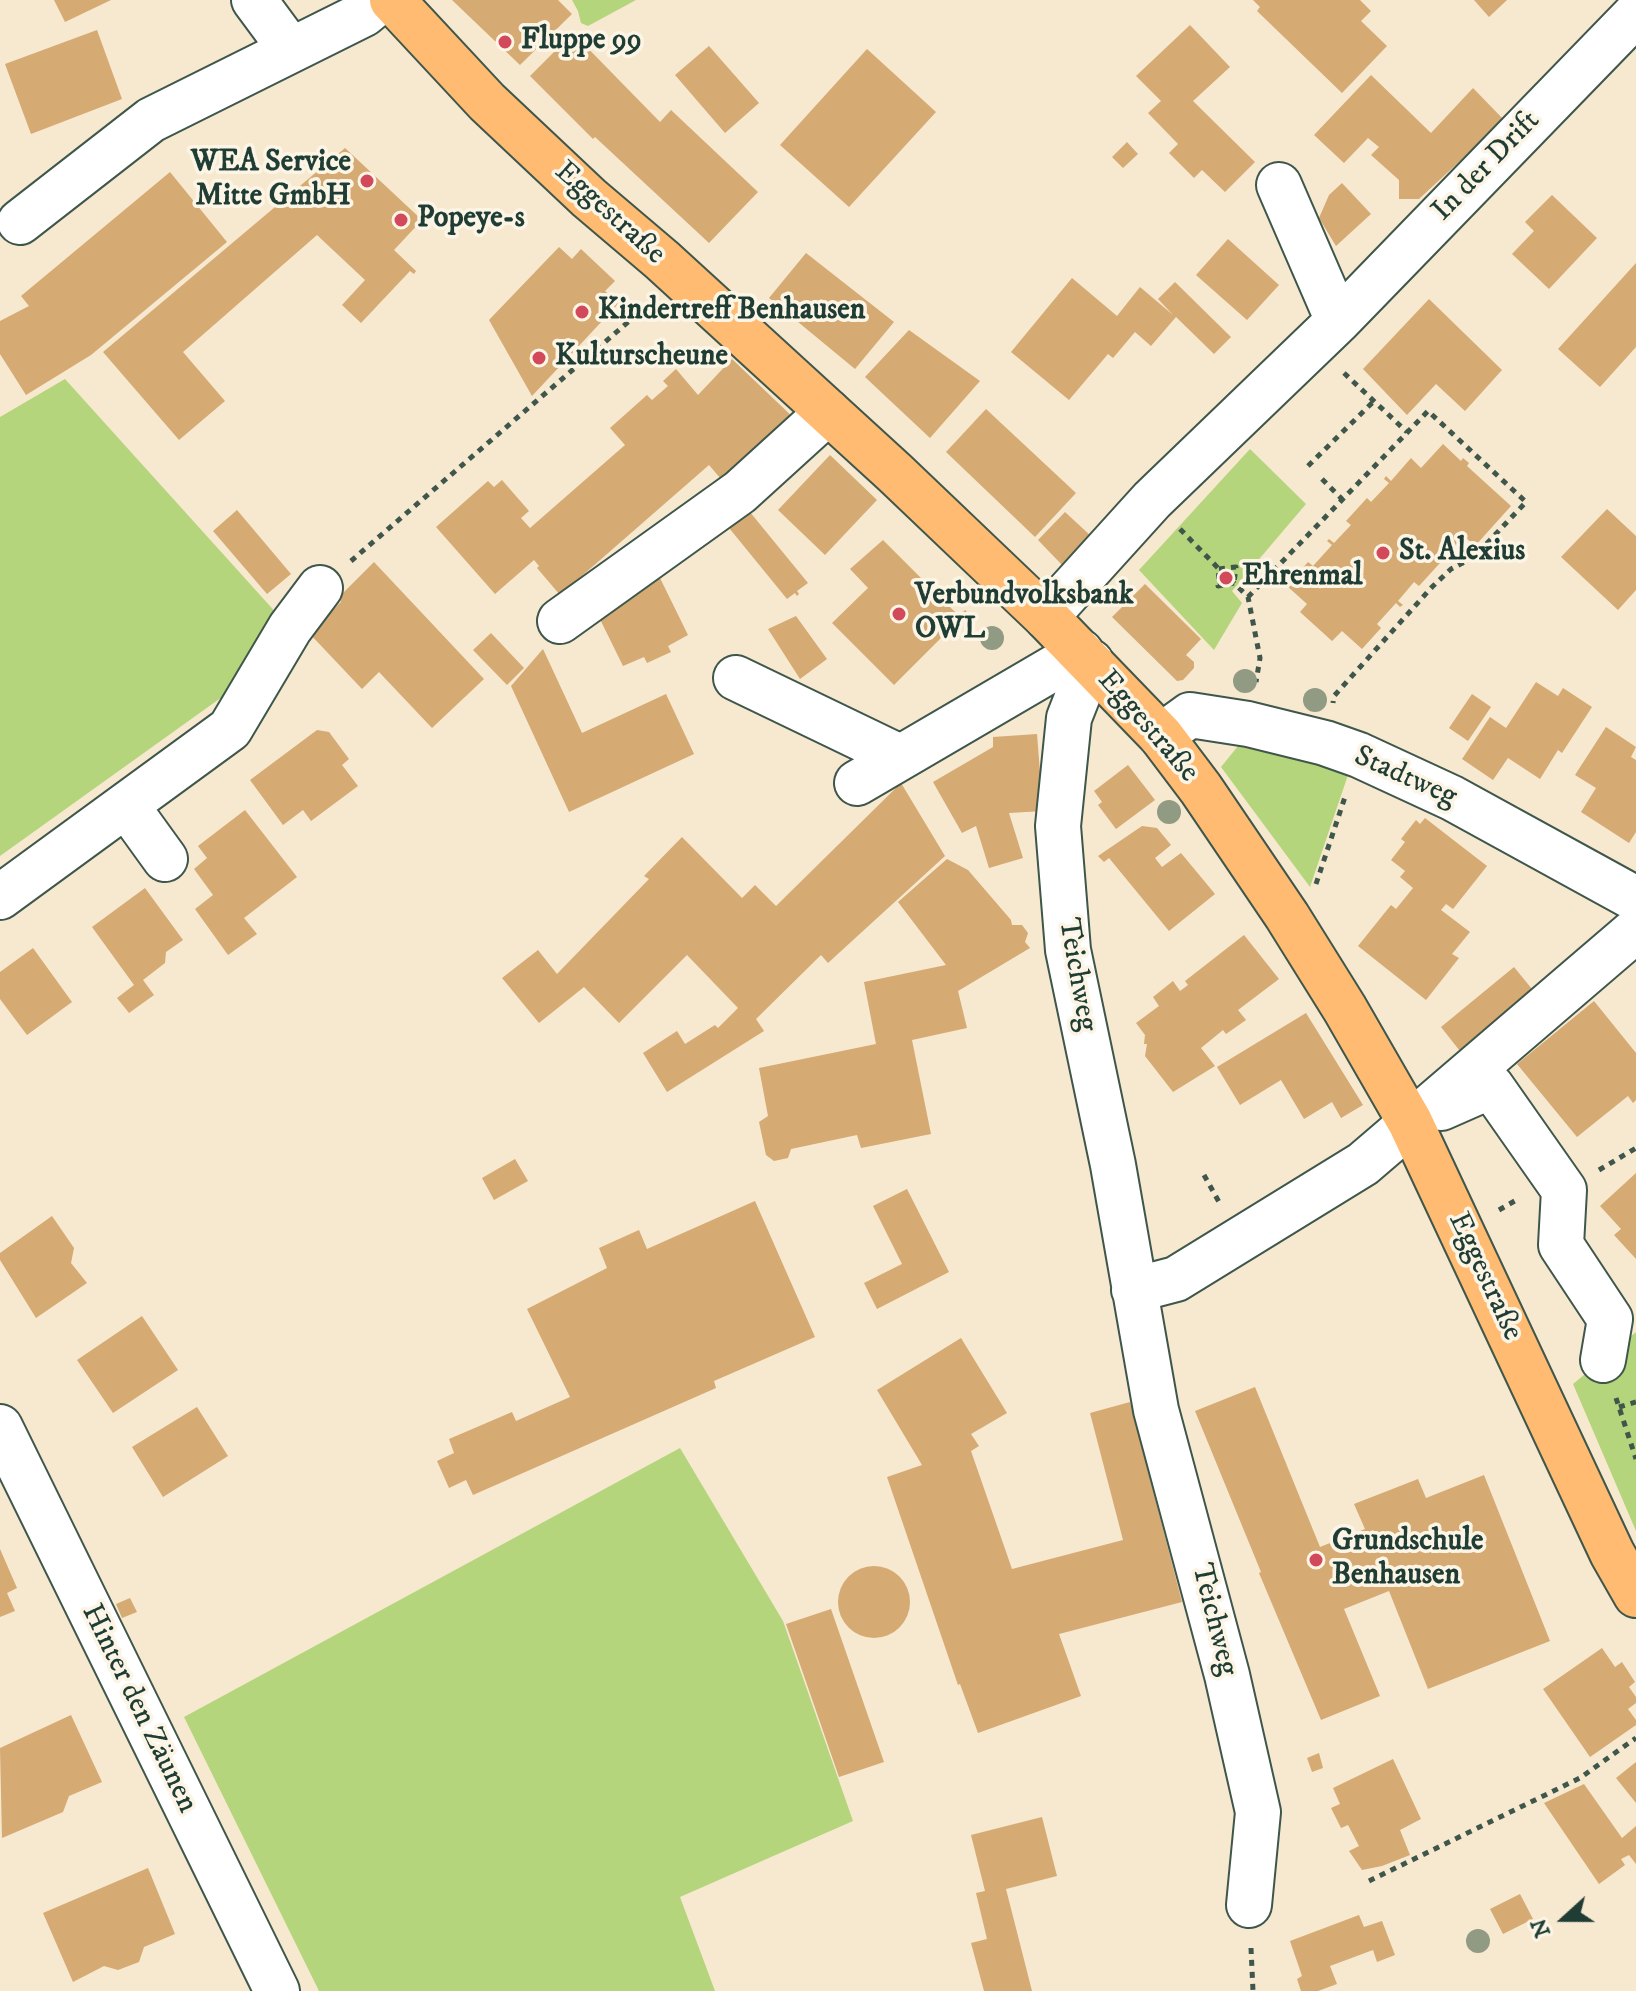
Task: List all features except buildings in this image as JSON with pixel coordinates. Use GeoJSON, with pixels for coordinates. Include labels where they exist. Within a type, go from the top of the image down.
{"type":"FeatureCollection","features":[{"type":"Feature","properties":{"kind":"main road","name":"Eggestraße"},"geometry":{"type":"LineString","coordinates":[[392,0],[487,102],[589,198],[828,412],[1046,617],[1161,736],[1287,916],[1410,1122],[1612,1553],[1636,1595]]}},
{"type":"Feature","properties":{"kind":"street"},"geometry":{"type":"LineString","coordinates":[[254,0],[291,50]]}},
{"type":"Feature","properties":{"kind":"street"},"geometry":{"type":"LineString","coordinates":[[20,222],[151,120],[364,14],[381,0]]}},
{"type":"Feature","properties":{"kind":"street","name":"In der Drift"},"geometry":{"type":"LineString","coordinates":[[1046,617],[1152,500],[1338,321],[1636,14]]}},
{"type":"Feature","properties":{"kind":"street"},"geometry":{"type":"LineString","coordinates":[[1279,185],[1338,321]]}},
{"type":"Feature","properties":{"kind":"street"},"geometry":{"type":"LineString","coordinates":[[560,621],[740,492],[828,412]]}},
{"type":"Feature","properties":{"kind":"street"},"geometry":{"type":"LineString","coordinates":[[0,897],[230,729],[290,628],[320,588]]}},
{"type":"Feature","properties":{"kind":"street"},"geometry":{"type":"LineString","coordinates":[[857,783],[1086,657]]}},
{"type":"Feature","properties":{"kind":"street","name":"Teichweg"},"geometry":{"type":"LineString","coordinates":[[1086,657],[1069,718],[1058,826],[1068,950],[1113,1165],[1156,1410],[1227,1675],[1258,1812],[1249,1905]]}},
{"type":"Feature","properties":{"kind":"street"},"geometry":{"type":"LineString","coordinates":[[736,678],[900,757]]}},
{"type":"Feature","properties":{"kind":"street","name":"Stadtweg"},"geometry":{"type":"LineString","coordinates":[[1161,736],[1190,715],[1248,724],[1342,749],[1452,798],[1636,899]]}},
{"type":"Feature","properties":{"kind":"street"},"geometry":{"type":"LineString","coordinates":[[126,805],[165,859]]}},
{"type":"Feature","properties":{"kind":"street"},"geometry":{"type":"LineString","coordinates":[[1134,1290],[1176,1279],[1363,1164],[1636,930]]}},
{"type":"Feature","properties":{"kind":"street"},"geometry":{"type":"LineString","coordinates":[[1410,1122],[1491,1086],[1564,1190],[1561,1245],[1610,1319],[1603,1360]]}},
{"type":"Feature","properties":{"kind":"street","name":"Hinter den Zäunen"},"geometry":{"type":"LineString","coordinates":[[0,1427],[277,1991]]}},
{"type":"Feature","properties":{"kind":"path"},"geometry":{"type":"LineString","coordinates":[[320,588],[643,311],[676,273]]}},
{"type":"Feature","properties":{"kind":"path"},"geometry":{"type":"LineString","coordinates":[[1349,378],[1407,432]]}},
{"type":"Feature","properties":{"kind":"path"},"geometry":{"type":"LineString","coordinates":[[1308,466],[1374,401]]}},
{"type":"Feature","properties":{"kind":"path"},"geometry":{"type":"LineString","coordinates":[[1248,597],[1428,411],[1526,502],[1474,557],[1451,569],[1432,587],[1334,696],[1342,749],[1315,889],[1287,916]]}},
{"type":"Feature","properties":{"kind":"path"},"geometry":{"type":"LineString","coordinates":[[1322,479],[1342,499]]}},
{"type":"Feature","properties":{"kind":"path"},"geometry":{"type":"LineString","coordinates":[[1152,500],[1219,569],[1218,586],[1234,583]]}},
{"type":"Feature","properties":{"kind":"path"},"geometry":{"type":"LineString","coordinates":[[1219,569],[1236,567],[1234,583]]}},
{"type":"Feature","properties":{"kind":"path"},"geometry":{"type":"LineString","coordinates":[[1234,583],[1248,597],[1260,658],[1248,724]]}},
{"type":"Feature","properties":{"kind":"path"},"geometry":{"type":"LineString","coordinates":[[1603,1360],[1636,1459]]}},
{"type":"Feature","properties":{"kind":"path"},"geometry":{"type":"LineString","coordinates":[[1619,1407],[1636,1402]]}},
{"type":"Feature","properties":{"kind":"path"},"geometry":{"type":"LineString","coordinates":[[1369,1881],[1580,1778],[1636,1738]]}},
{"type":"Feature","properties":{"kind":"green space"},"geometry":{"type":"Polygon","coordinates":[[[572,0],[636,0],[588,26],[581,23],[572,0]]]}},
{"type":"Feature","properties":{"kind":"green space"},"geometry":{"type":"Polygon","coordinates":[[[65,379],[279,616],[222,697],[0,856],[0,417],[65,379]]]}},
{"type":"Feature","properties":{"kind":"green space"},"geometry":{"type":"Polygon","coordinates":[[[1250,449],[1306,504],[1232,591],[1242,603],[1214,650],[1139,570],[1250,449]]]}},
{"type":"Feature","properties":{"kind":"green space"},"geometry":{"type":"Polygon","coordinates":[[[1238,746],[1349,772],[1310,887],[1221,767],[1238,746]]]}},
{"type":"Feature","properties":{"kind":"green space"},"geometry":{"type":"Polygon","coordinates":[[[1636,1332],[1636,1531],[1573,1384],[1636,1332]]]}},
{"type":"Feature","properties":{"kind":"green space"},"geometry":{"type":"Polygon","coordinates":[[[680,1448],[783,1621],[853,1821],[680,1897],[715,1991],[319,1991],[184,1717],[680,1448]]]}},
{"type":"Feature","properties":{"kind":"place","name":"Fluppe 99"},"geometry":{"type":"Point","coordinates":[505,42]}},
{"type":"Feature","properties":{"kind":"place","name":"WEA Service Mitte GmbH"},"geometry":{"type":"Point","coordinates":[367,181]}},
{"type":"Feature","properties":{"kind":"place","name":"Popeye-s"},"geometry":{"type":"Point","coordinates":[401,220]}},
{"type":"Feature","properties":{"kind":"place","name":"Kindertreff Benhausen"},"geometry":{"type":"Point","coordinates":[582,312]}},
{"type":"Feature","properties":{"kind":"place","name":"Kulturscheune"},"geometry":{"type":"Point","coordinates":[539,358]}},
{"type":"Feature","properties":{"kind":"place","name":"St. Alexius"},"geometry":{"type":"Point","coordinates":[1383,553]}},
{"type":"Feature","properties":{"kind":"place","name":"Ehrenmal"},"geometry":{"type":"Point","coordinates":[1226,578]}},
{"type":"Feature","properties":{"kind":"place","name":"Verbundvolksbank OWL"},"geometry":{"type":"Point","coordinates":[899,614]}},
{"type":"Feature","properties":{"kind":"place","name":"Grundschule Benhausen"},"geometry":{"type":"Point","coordinates":[1316,1560]}}]}
